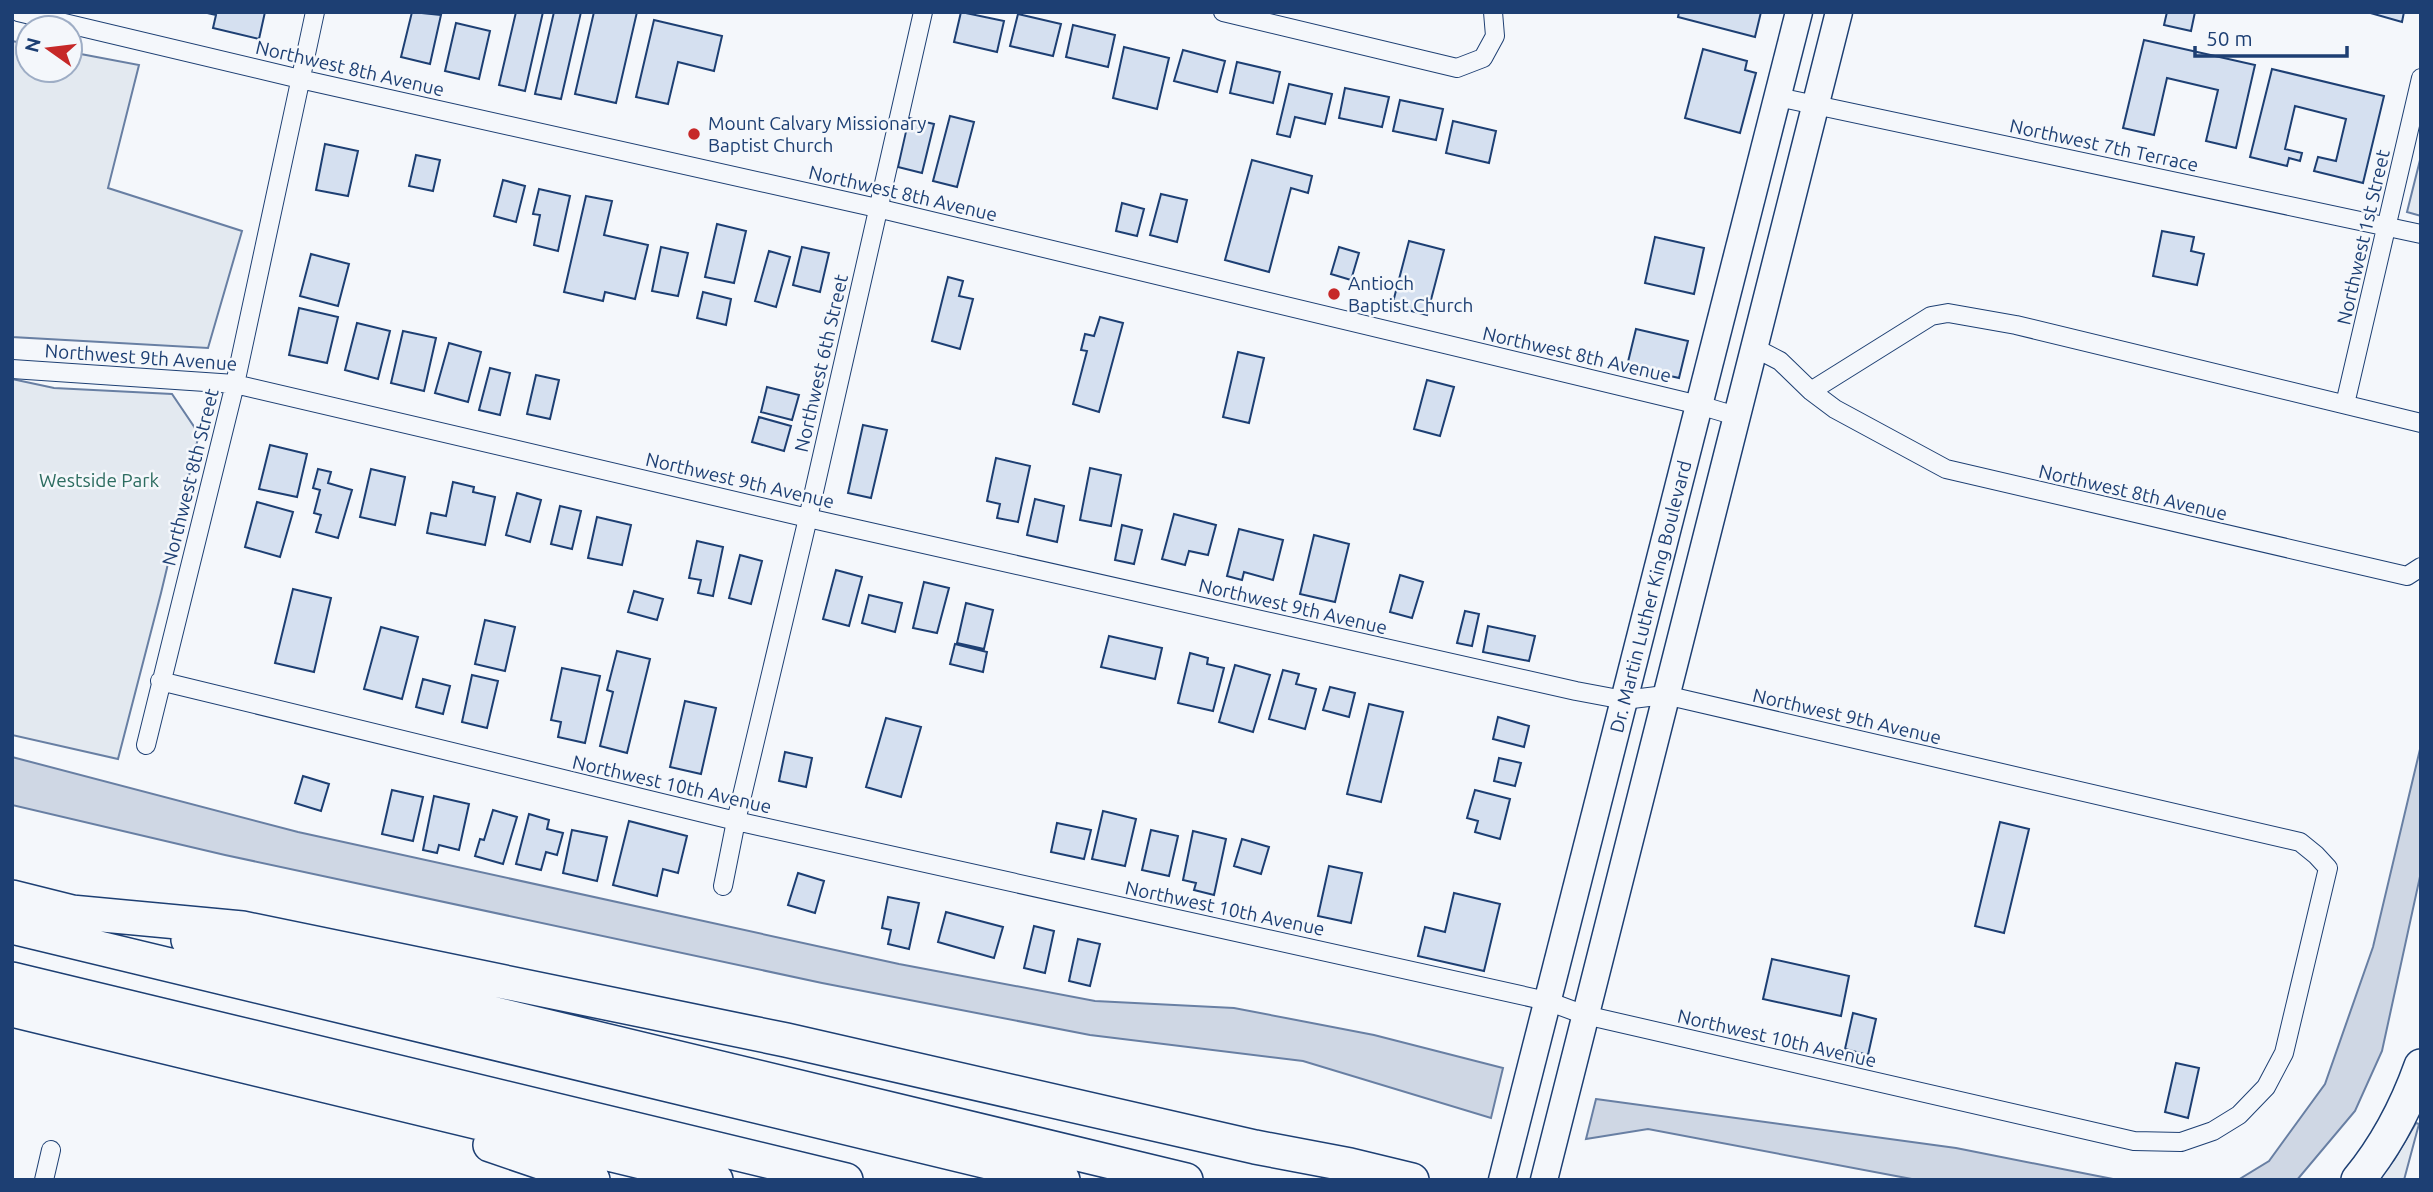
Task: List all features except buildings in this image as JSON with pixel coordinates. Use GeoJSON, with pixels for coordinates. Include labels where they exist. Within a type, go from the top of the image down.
{"type":"FeatureCollection","features":[{"type":"Feature","properties":{"kind":"highway"},"geometry":{"type":"LineString","coordinates":[[12,897],[1186,1180]]}},
{"type":"Feature","properties":{"kind":"highway"},"geometry":{"type":"LineString","coordinates":[[71,912],[242,928],[786,1040],[1412,1180]]}},
{"type":"Feature","properties":{"kind":"highway"},"geometry":{"type":"LineString","coordinates":[[12,927],[1063,1180]]}},
{"type":"Feature","properties":{"kind":"highway"},"geometry":{"type":"LineString","coordinates":[[12,979],[845,1180]]}},
{"type":"Feature","properties":{"kind":"highway"},"geometry":{"type":"LineString","coordinates":[[12,1010],[716,1180]]}},
{"type":"Feature","properties":{"kind":"highway"},"geometry":{"type":"LineString","coordinates":[[2358,1180],[2387,1140],[2407,1103],[2421,1066]]}},
{"type":"Feature","properties":{"kind":"highway"},"geometry":{"type":"LineString","coordinates":[[296,1078],[593,1180]]}},
{"type":"Feature","properties":{"kind":"highway"},"geometry":{"type":"LineString","coordinates":[[1255,1147],[1364,1180]]}},
{"type":"Feature","properties":{"kind":"main road","name":"Dr. Martin Luther King Boulevard"},"geometry":{"type":"LineString","coordinates":[[1502,1180],[1799,12]]}},
{"type":"Feature","properties":{"kind":"main road","name":"Dr. Martin Luther King Boulevard"},"geometry":{"type":"LineString","coordinates":[[1544,1180],[1839,12]]}},
{"type":"Feature","properties":{"kind":"street","name":"Northwest 8th Avenue"},"geometry":{"type":"LineString","coordinates":[[18,12],[300,79],[877,208],[1736,416]]}},
{"type":"Feature","properties":{"kind":"street","name":"Northwest 8th Street"},"geometry":{"type":"LineString","coordinates":[[146,745],[235,384],[315,12]]}},
{"type":"Feature","properties":{"kind":"street","name":"Northwest 6th Street"},"geometry":{"type":"LineString","coordinates":[[723,886],[923,12]]}},
{"type":"Feature","properties":{"kind":"street"},"geometry":{"type":"LineString","coordinates":[[1223,12],[1457,68],[1483,58],[1495,36],[1493,12]]}},
{"type":"Feature","properties":{"kind":"street","name":"Northwest 1st Street"},"geometry":{"type":"LineString","coordinates":[[2345,404],[2421,78]]}},
{"type":"Feature","properties":{"kind":"street","name":"Northwest 7th Terrace"},"geometry":{"type":"LineString","coordinates":[[1778,97],[2421,234]]}},
{"type":"Feature","properties":{"kind":"street"},"geometry":{"type":"LineString","coordinates":[[1811,391],[1931,316],[1948,313],[2016,325],[2421,424]]}},
{"type":"Feature","properties":{"kind":"street","name":"Northwest 8th Avenue"},"geometry":{"type":"LineString","coordinates":[[1753,347],[1780,361],[1811,391],[1835,409],[1946,469],[2407,576],[2421,567]]}},
{"type":"Feature","properties":{"kind":"street","name":"Northwest 9th Avenue"},"geometry":{"type":"LineString","coordinates":[[12,369],[235,384],[808,518],[1624,700],[1665,695],[2300,842],[2328,868],[2284,1053],[2266,1087]]}},
{"type":"Feature","properties":{"kind":"street","name":"Northwest 10th Avenue"},"geometry":{"type":"LineString","coordinates":[[160,681],[736,821],[1547,1000],[1585,1016],[2134,1141],[2181,1142],[2213,1131],[2239,1115],[2266,1087]]}},
{"type":"Feature","properties":{"kind":"street"},"geometry":{"type":"LineString","coordinates":[[44,1180],[51,1150]]}},
{"type":"Feature","properties":{"kind":"green space"},"geometry":{"type":"Polygon","coordinates":[[[12,41],[14,84],[84,84],[84,55],[139,65],[108,188],[242,231],[208,348],[12,337],[12,41]]]}},
{"type":"Feature","properties":{"kind":"green space"},"geometry":{"type":"Polygon","coordinates":[[[2421,156],[2421,216],[2407,212],[2421,156]]]}},
{"type":"Feature","properties":{"kind":"green space","name":"Westside Park"},"geometry":{"type":"Polygon","coordinates":[[[12,379],[54,388],[172,394],[199,434],[118,759],[12,735],[12,379]]]}},
{"type":"Feature","properties":{"kind":"green space"},"geometry":{"type":"Polygon","coordinates":[[[2416,1123],[2419,1124],[2404,1180],[2378,1180],[2394,1160],[2416,1123]]]}},
{"type":"Feature","properties":{"kind":"shaded area"},"geometry":{"type":"Polygon","coordinates":[[[2421,745],[2421,872],[2382,1051],[2355,1111],[2297,1180],[2238,1180],[2269,1161],[2325,1084],[2373,947],[2421,745]]]}},
{"type":"Feature","properties":{"kind":"shaded area"},"geometry":{"type":"Polygon","coordinates":[[[12,757],[298,832],[899,964],[1095,1001],[1234,1008],[1374,1035],[1503,1068],[1491,1118],[1303,1061],[1090,1035],[822,983],[225,855],[12,805],[12,757]]]}},
{"type":"Feature","properties":{"kind":"shaded area"},"geometry":{"type":"Polygon","coordinates":[[[1596,1099],[1956,1148],[2118,1180],[1917,1180],[1648,1129],[1586,1139],[1596,1099]]]}},
{"type":"Feature","properties":{"kind":"place","name":"Mount Calvary Missionary Baptist Church"},"geometry":{"type":"Point","coordinates":[694,134]}},
{"type":"Feature","properties":{"kind":"place","name":"Antioch Baptist Church"},"geometry":{"type":"Point","coordinates":[1334,294]}}]}
